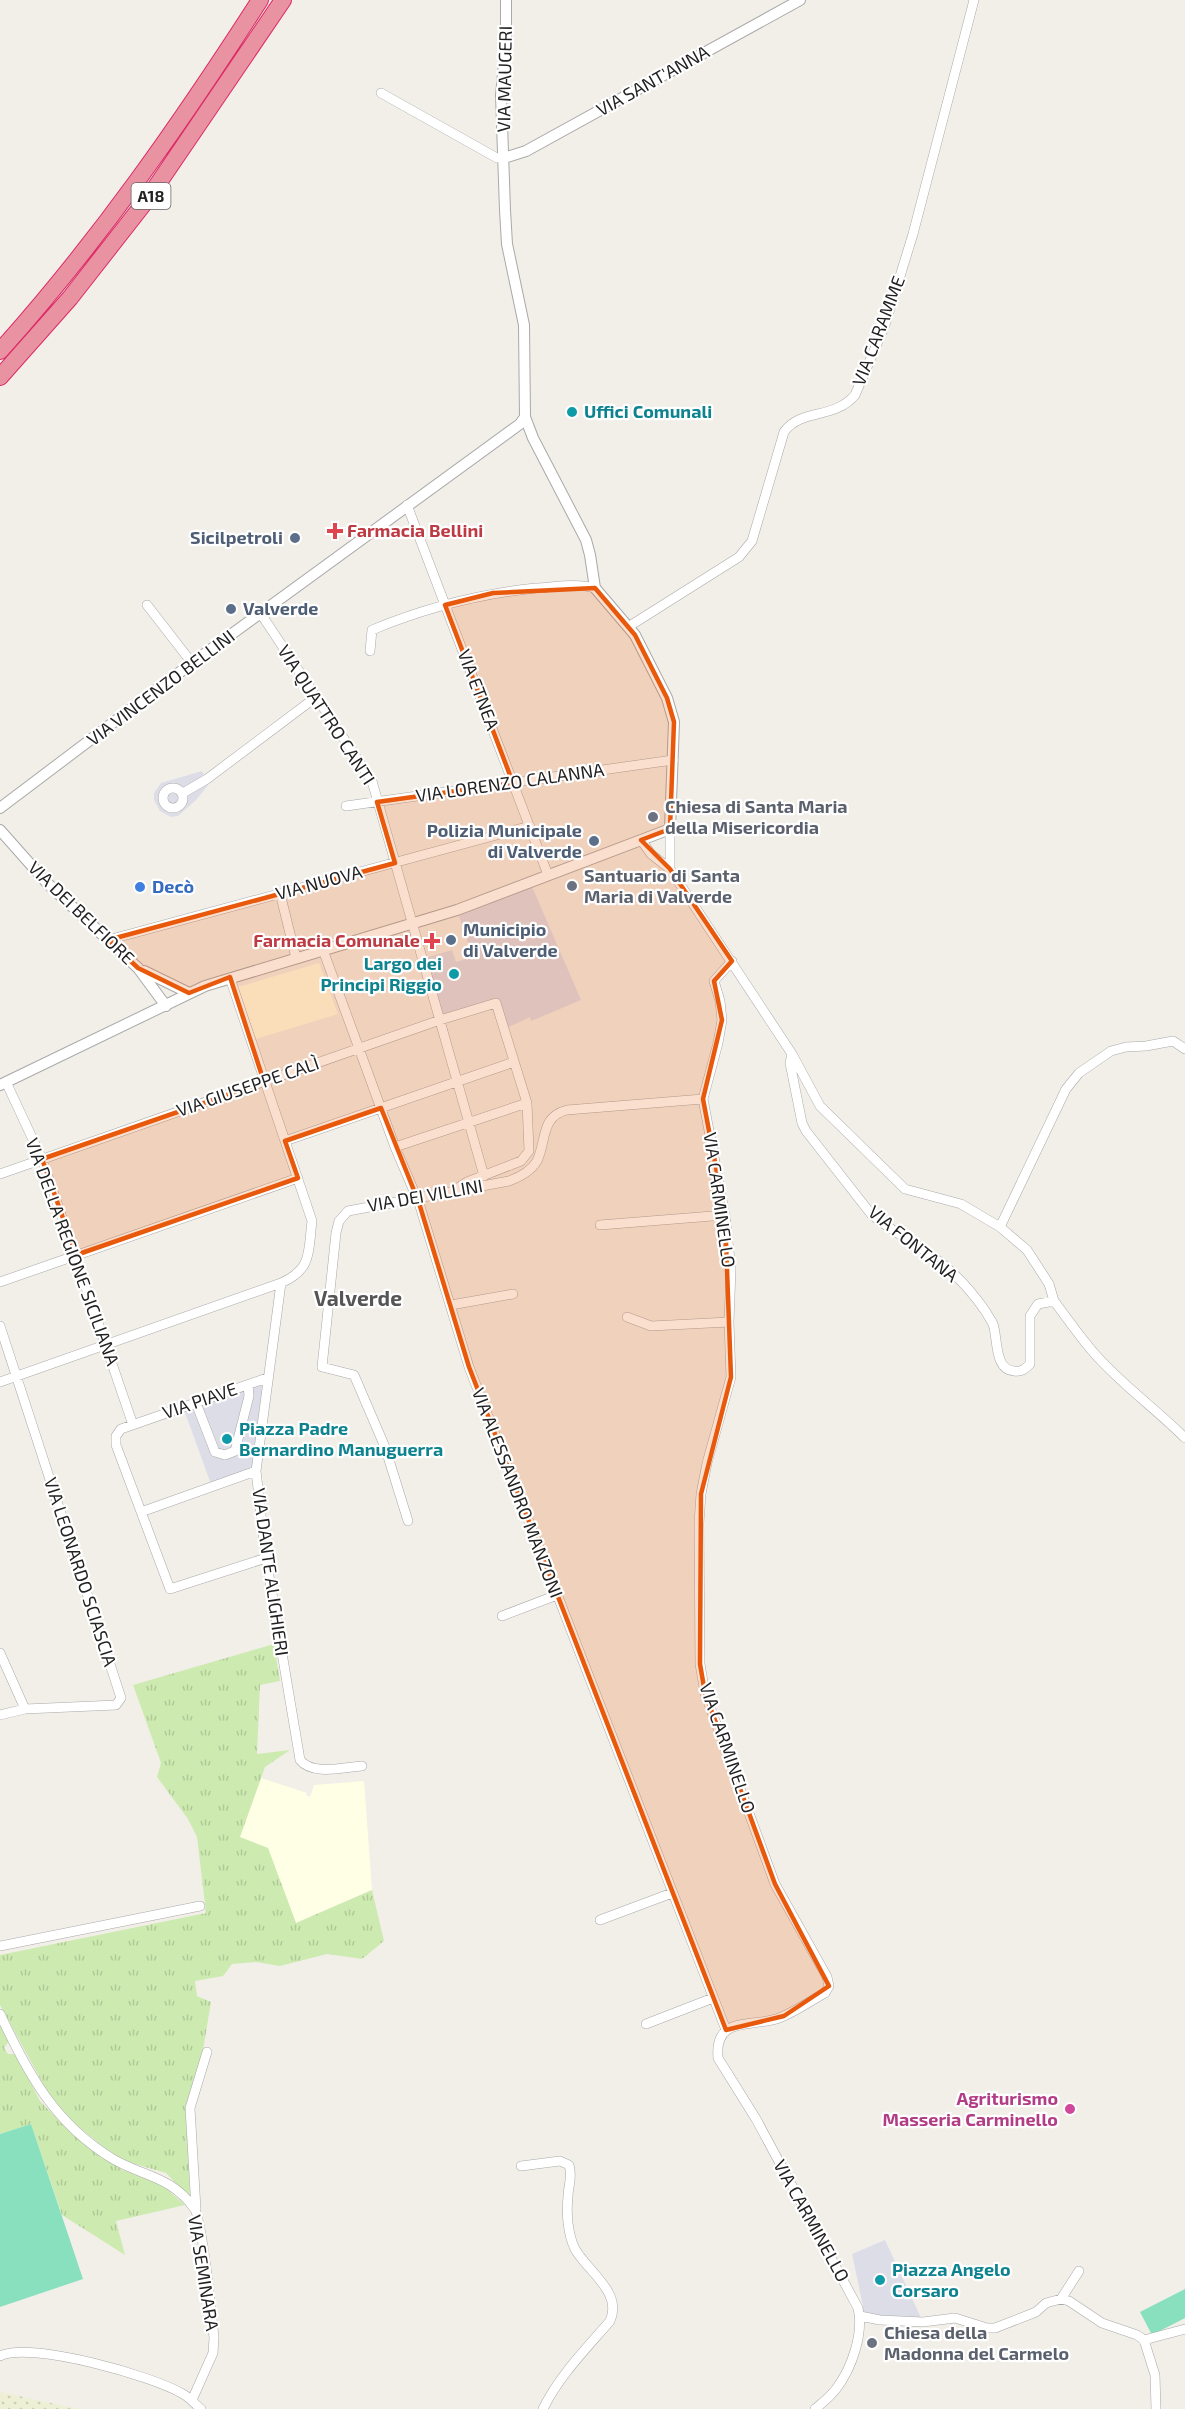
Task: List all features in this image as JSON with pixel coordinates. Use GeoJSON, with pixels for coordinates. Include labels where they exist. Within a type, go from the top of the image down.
{"type":"FeatureCollection","features":[{"type":"Feature","properties":{"kind":"highway","name":"A18"},"geometry":{"type":"LineString","coordinates":[[0,351],[57,286],[134,187],[260,0]]}},
{"type":"Feature","properties":{"kind":"highway","name":"A18"},"geometry":{"type":"LineString","coordinates":[[0,377],[70,298],[149,197],[283,0]]}},
{"type":"Feature","properties":{"kind":"street","name":"VIA MAUGERI"},"geometry":{"type":"LineString","coordinates":[[506,0],[506,43],[501,94],[507,243],[524,325],[525,417]]}},
{"type":"Feature","properties":{"kind":"street","name":"VIA SANT'ANNA"},"geometry":{"type":"LineString","coordinates":[[504,158],[526,151],[800,0]]}},
{"type":"Feature","properties":{"kind":"street","name":"VIA CARAMME"},"geometry":{"type":"LineString","coordinates":[[628,627],[739,557],[747,549],[752,541],[784,432],[790,423],[834,411],[847,404],[855,395],[885,325],[913,234],[974,0]]}},
{"type":"Feature","properties":{"kind":"street"},"geometry":{"type":"LineString","coordinates":[[381,93],[497,158],[504,158]]}},
{"type":"Feature","properties":{"kind":"street"},"geometry":{"type":"LineString","coordinates":[[525,417],[533,438],[586,540],[591,555],[595,588],[635,635],[668,698],[674,722],[670,869]]}},
{"type":"Feature","properties":{"kind":"street","name":"VIA VINCENZO BELLINI"},"geometry":{"type":"LineString","coordinates":[[0,808],[192,663],[520,424],[525,417]]}},
{"type":"Feature","properties":{"kind":"street","name":"VIA ETNEA"},"geometry":{"type":"LineString","coordinates":[[407,505],[548,875]]}},
{"type":"Feature","properties":{"kind":"street"},"geometry":{"type":"LineString","coordinates":[[370,651],[372,630],[406,616],[493,593],[557,586],[595,588]]}},
{"type":"Feature","properties":{"kind":"street"},"geometry":{"type":"LineString","coordinates":[[147,605],[192,663]]}},
{"type":"Feature","properties":{"kind":"street","name":"VIA QUATTRO CANTI"},"geometry":{"type":"LineString","coordinates":[[261,614],[372,780],[484,1176]]}},
{"type":"Feature","properties":{"kind":"street"},"geometry":{"type":"LineString","coordinates":[[183,793],[207,779],[316,697]]}},
{"type":"Feature","properties":{"kind":"street","name":"VIA LORENZO CALANNA"},"geometry":{"type":"LineString","coordinates":[[346,806],[673,760]]}},
{"type":"Feature","properties":{"kind":"street","name":"VIA NUOVA"},"geometry":{"type":"LineString","coordinates":[[108,940],[530,826]]}},
{"type":"Feature","properties":{"kind":"street"},"geometry":{"type":"LineString","coordinates":[[3,1083],[189,993],[230,978],[491,899],[670,829]]}},
{"type":"Feature","properties":{"kind":"street","name":"VIA DEI BELFIORE"},"geometry":{"type":"LineString","coordinates":[[0,830],[47,884],[138,968]]}},
{"type":"Feature","properties":{"kind":"street","name":"VIA FONTANA"},"geometry":{"type":"LineString","coordinates":[[641,840],[651,854],[670,869],[792,1054],[790,1063],[802,1123],[806,1131],[871,1214],[939,1261],[964,1285],[993,1324],[999,1358],[1010,1371],[1025,1370],[1030,1364],[1030,1316],[1038,1304],[1054,1301]]}},
{"type":"Feature","properties":{"kind":"street"},"geometry":{"type":"LineString","coordinates":[[280,893],[296,958]]}},
{"type":"Feature","properties":{"kind":"street","name":"VIA ALESSANDRO MANZONI"},"geometry":{"type":"LineString","coordinates":[[323,950],[394,1147],[416,1196],[469,1367],[726,2030]]}},
{"type":"Feature","properties":{"kind":"street","name":"VIA CARMINELLO"},"geometry":{"type":"LineString","coordinates":[[732,961],[714,981],[720,1001],[722,1020],[703,1099],[726,1215],[730,1269],[731,1377],[700,1494],[702,1674],[708,1702],[776,1884],[827,1977],[829,1986],[825,1993],[784,2016],[726,2030],[720,2037],[717,2047],[718,2058],[756,2119],[819,2234],[860,2316]]}},
{"type":"Feature","properties":{"kind":"street"},"geometry":{"type":"LineString","coordinates":[[138,968],[189,993]]}},
{"type":"Feature","properties":{"kind":"street"},"geometry":{"type":"LineString","coordinates":[[138,968],[166,1006]]}},
{"type":"Feature","properties":{"kind":"street"},"geometry":{"type":"LineString","coordinates":[[0,1382],[281,1283],[302,1271],[306,1261],[312,1221],[230,978]]}},
{"type":"Feature","properties":{"kind":"street","name":"VIA GIUSEPPE CALÌ"},"geometry":{"type":"LineString","coordinates":[[0,1174],[440,1020],[496,1003],[514,1062]]}},
{"type":"Feature","properties":{"kind":"street"},"geometry":{"type":"LineString","coordinates":[[1000,1227],[1062,1098],[1079,1073],[1111,1051],[1126,1047],[1173,1041],[1185,1049]]}},
{"type":"Feature","properties":{"kind":"street"},"geometry":{"type":"LineString","coordinates":[[792,1054],[820,1106],[905,1190],[961,1204],[1000,1227],[1027,1250],[1049,1284],[1054,1301],[1094,1353],[1185,1438]]}},
{"type":"Feature","properties":{"kind":"street"},"geometry":{"type":"LineString","coordinates":[[285,1141],[514,1062],[526,1103],[529,1150],[521,1161],[467,1182],[453,1191]]}},
{"type":"Feature","properties":{"kind":"street","name":"VIA DELLA REGIONE SICILIANA"},"geometry":{"type":"LineString","coordinates":[[3,1083],[42,1159],[133,1425]]}},
{"type":"Feature","properties":{"kind":"street","name":"VIA DEI VILLINI"},"geometry":{"type":"LineString","coordinates":[[408,1521],[385,1447],[354,1375],[322,1367],[339,1221],[348,1210],[509,1181],[531,1168],[537,1161],[551,1117],[556,1113],[567,1110],[703,1099]]}},
{"type":"Feature","properties":{"kind":"street"},"geometry":{"type":"LineString","coordinates":[[394,1147],[526,1103]]}},
{"type":"Feature","properties":{"kind":"street"},"geometry":{"type":"LineString","coordinates":[[0,1282],[298,1178]]}},
{"type":"Feature","properties":{"kind":"street"},"geometry":{"type":"LineString","coordinates":[[600,1225],[726,1215]]}},
{"type":"Feature","properties":{"kind":"street","name":"VIA DANTE ALIGHIERI"},"geometry":{"type":"LineString","coordinates":[[281,1283],[256,1471],[266,1558],[300,1760],[305,1766],[317,1769],[362,1766]]}},
{"type":"Feature","properties":{"kind":"street"},"geometry":{"type":"LineString","coordinates":[[451,1305],[513,1294]]}},
{"type":"Feature","properties":{"kind":"street"},"geometry":{"type":"LineString","coordinates":[[627,1317],[651,1326],[729,1323]]}},
{"type":"Feature","properties":{"kind":"street","name":"VIA LEONARDO SCIASCIA"},"geometry":{"type":"LineString","coordinates":[[0,1326],[121,1698],[116,1705],[25,1710],[0,1715]]}},
{"type":"Feature","properties":{"kind":"street","name":"VIA PIAVE"},"geometry":{"type":"LineString","coordinates":[[133,1425],[267,1378]]}},
{"type":"Feature","properties":{"kind":"street"},"geometry":{"type":"LineString","coordinates":[[196,1403],[215,1452],[225,1455],[235,1450],[249,1396],[248,1384]]}},
{"type":"Feature","properties":{"kind":"street"},"geometry":{"type":"LineString","coordinates":[[133,1425],[121,1429],[116,1436],[116,1445],[170,1589],[266,1558]]}},
{"type":"Feature","properties":{"kind":"street"},"geometry":{"type":"LineString","coordinates":[[141,1512],[256,1471]]}},
{"type":"Feature","properties":{"kind":"street"},"geometry":{"type":"LineString","coordinates":[[502,1616],[556,1595]]}},
{"type":"Feature","properties":{"kind":"street"},"geometry":{"type":"LineString","coordinates":[[0,1653],[25,1710]]}},
{"type":"Feature","properties":{"kind":"street"},"geometry":{"type":"LineString","coordinates":[[600,1920],[672,1893]]}},
{"type":"Feature","properties":{"kind":"street"},"geometry":{"type":"LineString","coordinates":[[0,1946],[200,1906]]}},
{"type":"Feature","properties":{"kind":"street"},"geometry":{"type":"LineString","coordinates":[[646,2024],[713,1998]]}},
{"type":"Feature","properties":{"kind":"street","name":"VIA SEMINARA"},"geometry":{"type":"LineString","coordinates":[[0,2014],[40,2090],[58,2114],[75,2131],[125,2166],[162,2179],[175,2188],[196,2209],[214,2338],[213,2353],[192,2400]]}},
{"type":"Feature","properties":{"kind":"street"},"geometry":{"type":"LineString","coordinates":[[196,2209],[190,2108],[207,2052]]}},
{"type":"Feature","properties":{"kind":"street"},"geometry":{"type":"LineString","coordinates":[[521,2166],[560,2162],[569,2165],[572,2171],[567,2206],[574,2246],[579,2256],[603,2283],[613,2306],[610,2321],[568,2370],[543,2409]]}},
{"type":"Feature","properties":{"kind":"street"},"geometry":{"type":"LineString","coordinates":[[815,2409],[833,2392],[844,2376],[861,2328],[860,2316],[880,2320],[922,2322],[955,2318],[987,2328],[995,2328],[1036,2313],[1046,2303],[1061,2298],[1079,2271]]}},
{"type":"Feature","properties":{"kind":"street"},"geometry":{"type":"LineString","coordinates":[[1061,2298],[1102,2323],[1144,2340],[1185,2329]]}},
{"type":"Feature","properties":{"kind":"street"},"geometry":{"type":"LineString","coordinates":[[1144,2340],[1155,2375],[1156,2409]]}},
{"type":"Feature","properties":{"kind":"street"},"geometry":{"type":"LineString","coordinates":[[0,2356],[8,2352],[23,2351],[126,2372],[165,2385],[192,2400],[201,2409]]}},
{"type":"Feature","properties":{"kind":"highlighted area"},"geometry":{"type":"Polygon","coordinates":[[[595,588],[635,635],[667,698],[674,722],[670,829],[641,840],[670,869],[732,961],[714,981],[722,1020],[703,1099],[725,1215],[731,1377],[701,1494],[700,1664],[705,1693],[775,1884],[829,1986],[784,2016],[726,2030],[469,1367],[419,1203],[381,1108],[285,1141],[298,1178],[76,1255],[42,1159],[264,1082],[230,977],[189,993],[138,968],[108,940],[395,863],[377,802],[513,783],[445,605],[493,593],[595,588]]]}},
{"type":"Feature","properties":{"kind":"shaded area"},"geometry":{"type":"Polygon","coordinates":[[[202,771],[209,784],[196,800],[178,816],[171,817],[160,811],[154,800],[154,793],[161,783],[202,771]]]}},
{"type":"Feature","properties":{"kind":"shaded area"},"geometry":{"type":"Polygon","coordinates":[[[530,882],[581,1000],[531,1021],[530,1017],[504,1029],[496,1003],[440,1020],[422,959],[452,950],[456,962],[473,957],[457,910],[530,882]]]}},
{"type":"Feature","properties":{"kind":"shaded area"},"geometry":{"type":"Polygon","coordinates":[[[319,963],[338,1014],[256,1039],[238,987],[319,963]]]}},
{"type":"Feature","properties":{"kind":"shaded area","name":"Piazza Padre Bernardino Manuguerra"},"geometry":{"type":"Polygon","coordinates":[[[267,1378],[256,1471],[212,1487],[183,1407],[267,1378]]]}},
{"type":"Feature","properties":{"kind":"shaded area"},"geometry":{"type":"Polygon","coordinates":[[[261,1778],[307,1793],[306,1795],[310,1797],[314,1785],[364,1781],[372,1890],[296,1923],[268,1848],[239,1838],[261,1778]]]}},
{"type":"Feature","properties":{"kind":"shaded area","name":"Piazza Angelo Corsaro"},"geometry":{"type":"Polygon","coordinates":[[[885,2240],[923,2322],[860,2316],[858,2308],[863,2306],[852,2254],[885,2240]]]}},
{"type":"Feature","properties":{"kind":"shaded area"},"geometry":{"type":"Polygon","coordinates":[[[0,2392],[79,2409],[0,2409],[0,2392]]]}},
{"type":"Feature","properties":{"kind":"green space"},"geometry":{"type":"Polygon","coordinates":[[[274,1644],[280,1681],[260,1685],[257,1754],[290,1750],[265,1767],[240,1837],[268,1848],[296,1923],[372,1890],[384,1941],[362,1959],[327,1954],[280,1966],[256,1962],[232,1964],[223,1976],[195,1981],[197,1996],[211,2002],[203,2050],[187,2103],[190,2198],[166,2173],[125,2161],[107,2150],[74,2123],[48,2093],[0,2005],[0,1955],[206,1913],[197,1837],[188,1819],[157,1777],[161,1763],[133,1685],[274,1644]]]}},
{"type":"Feature","properties":{"kind":"green space"},"geometry":{"type":"Polygon","coordinates":[[[0,2024],[9,2041],[4,2048],[8,2054],[16,2054],[40,2101],[73,2135],[122,2170],[160,2183],[185,2205],[116,2221],[125,2255],[62,2215],[31,2124],[0,2134],[0,2024]]]}},
{"type":"Feature","properties":{"kind":"green space"},"geometry":{"type":"Polygon","coordinates":[[[31,2124],[83,2279],[0,2307],[0,2134],[31,2124]]]}},
{"type":"Feature","properties":{"kind":"green space"},"geometry":{"type":"Polygon","coordinates":[[[1185,2289],[1185,2318],[1152,2335],[1140,2312],[1185,2289]]]}},
{"type":"Feature","properties":{"kind":"place","name":"Uffici Comunali"},"geometry":{"type":"Point","coordinates":[572,412]}},
{"type":"Feature","properties":{"kind":"place","name":"Farmacia Bellini"},"geometry":{"type":"Point","coordinates":[335,531]}},
{"type":"Feature","properties":{"kind":"place","name":"Sicilpetroli"},"geometry":{"type":"Point","coordinates":[295,538]}},
{"type":"Feature","properties":{"kind":"place","name":"Valverde"},"geometry":{"type":"Point","coordinates":[231,609]}},
{"type":"Feature","properties":{"kind":"place","name":"Chiesa di Santa Maria della Misericordia"},"geometry":{"type":"Point","coordinates":[653,817]}},
{"type":"Feature","properties":{"kind":"place","name":"Polizia Municipale di Valverde"},"geometry":{"type":"Point","coordinates":[594,841]}},
{"type":"Feature","properties":{"kind":"place","name":"Santuario di Santa Maria di Valverde"},"geometry":{"type":"Point","coordinates":[572,886]}},
{"type":"Feature","properties":{"kind":"place","name":"Decò"},"geometry":{"type":"Point","coordinates":[140,887]}},
{"type":"Feature","properties":{"kind":"place","name":"Municipio di Valverde"},"geometry":{"type":"Point","coordinates":[451,940]}},
{"type":"Feature","properties":{"kind":"place","name":"Farmacia Comunale"},"geometry":{"type":"Point","coordinates":[432,941]}},
{"type":"Feature","properties":{"kind":"place","name":"Largo dei Principi Riggio"},"geometry":{"type":"Point","coordinates":[454,974]}},
{"type":"Feature","properties":{"kind":"place","name":"Piazza Padre Bernardino Manuguerra"},"geometry":{"type":"Point","coordinates":[227,1439]}},
{"type":"Feature","properties":{"kind":"place","name":"Agriturismo Masseria Carminello"},"geometry":{"type":"Point","coordinates":[1070,2109]}},
{"type":"Feature","properties":{"kind":"place","name":"Piazza Angelo Corsaro"},"geometry":{"type":"Point","coordinates":[880,2280]}},
{"type":"Feature","properties":{"kind":"place","name":"Chiesa della Madonna del Carmelo"},"geometry":{"type":"Point","coordinates":[872,2343]}},
{"type":"Feature","properties":{"kind":"district","name":"Valverde"},"geometry":{"type":"Point","coordinates":[358,1299]}}]}
